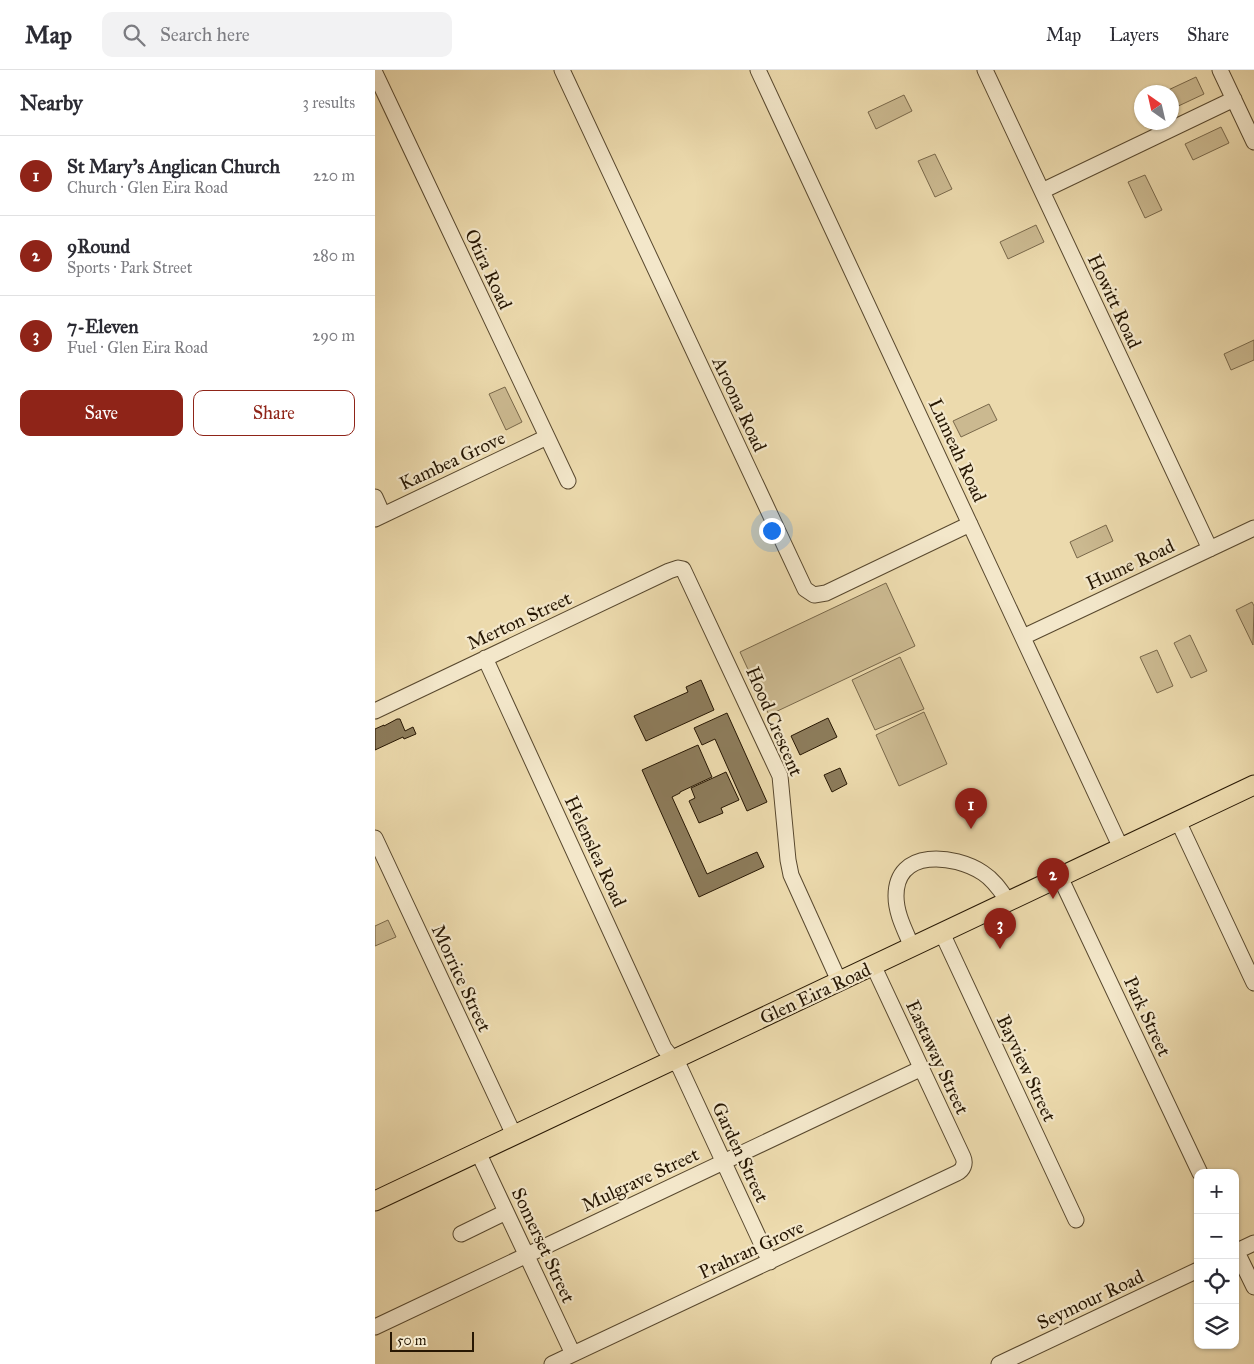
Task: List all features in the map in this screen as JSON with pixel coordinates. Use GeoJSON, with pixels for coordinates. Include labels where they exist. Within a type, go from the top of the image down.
{"type":"FeatureCollection","features":[{"type":"Feature","properties":{"kind":"main road","name":"Glen Eira Road"},"geometry":{"type":"LineString","coordinates":[[375,1201],[1254,785]]}},
{"type":"Feature","properties":{"kind":"street","name":"Aroona Road"},"geometry":{"type":"LineString","coordinates":[[562,70],[806,589],[814,595],[826,592],[970,524]]}},
{"type":"Feature","properties":{"kind":"street","name":"Lumeah Road"},"geometry":{"type":"LineString","coordinates":[[758,70],[1121,848]]}},
{"type":"Feature","properties":{"kind":"street","name":"Howitt Road"},"geometry":{"type":"LineString","coordinates":[[985,70],[1210,549]]}},
{"type":"Feature","properties":{"kind":"street"},"geometry":{"type":"LineString","coordinates":[[1220,70],[1254,142]]}},
{"type":"Feature","properties":{"kind":"street","name":"Otira Road"},"geometry":{"type":"LineString","coordinates":[[375,73],[568,481]]}},
{"type":"Feature","properties":{"kind":"street"},"geometry":{"type":"LineString","coordinates":[[1041,191],[1234,99]]}},
{"type":"Feature","properties":{"kind":"street","name":"Kambea Grove"},"geometry":{"type":"LineString","coordinates":[[379,517],[547,437]]}},
{"type":"Feature","properties":{"kind":"street"},"geometry":{"type":"LineString","coordinates":[[375,497],[379,517]]}},
{"type":"Feature","properties":{"kind":"street","name":"Hume Road"},"geometry":{"type":"LineString","coordinates":[[1023,637],[1254,528]]}},
{"type":"Feature","properties":{"kind":"street","name":"Merton Street"},"geometry":{"type":"LineString","coordinates":[[375,711],[669,571],[680,568]]}},
{"type":"Feature","properties":{"kind":"street","name":"Hood Crescent"},"geometry":{"type":"LineString","coordinates":[[680,568],[687,575],[780,776],[791,875],[839,981]]}},
{"type":"Feature","properties":{"kind":"street","name":"Helenslea Road"},"geometry":{"type":"LineString","coordinates":[[485,658],[666,1051],[673,1060]]}},
{"type":"Feature","properties":{"kind":"street"},"geometry":{"type":"LineString","coordinates":[[1178,821],[1254,983]]}},
{"type":"Feature","properties":{"kind":"street","name":"Morrice Street"},"geometry":{"type":"LineString","coordinates":[[375,838],[514,1135]]}},
{"type":"Feature","properties":{"kind":"street"},"geometry":{"type":"LineString","coordinates":[[912,947],[899,916],[895,895],[899,878],[914,863],[931,858],[966,864],[984,874],[999,889],[1008,902]]}},
{"type":"Feature","properties":{"kind":"street","name":"Park Street"},"geometry":{"type":"LineString","coordinates":[[1060,877],[1198,1169]]}},
{"type":"Feature","properties":{"kind":"street","name":"Bayview Street"},"geometry":{"type":"LineString","coordinates":[[942,933],[1076,1220]]}},
{"type":"Feature","properties":{"kind":"street","name":"Eastaway Street"},"geometry":{"type":"LineString","coordinates":[[873,965],[963,1157],[964,1166]]}},
{"type":"Feature","properties":{"kind":"street","name":"Garden Street"},"geometry":{"type":"LineString","coordinates":[[673,1060],[680,1068],[771,1262]]}},
{"type":"Feature","properties":{"kind":"street","name":"Mulgrave Street"},"geometry":{"type":"LineString","coordinates":[[375,1327],[922,1068]]}},
{"type":"Feature","properties":{"kind":"street","name":"Somerset Street"},"geometry":{"type":"LineString","coordinates":[[477,1152],[573,1354]]}},
{"type":"Feature","properties":{"kind":"street","name":"Prahran Grove"},"geometry":{"type":"LineString","coordinates":[[552,1364],[957,1174],[964,1166]]}},
{"type":"Feature","properties":{"kind":"street"},"geometry":{"type":"LineString","coordinates":[[461,1234],[506,1212]]}},
{"type":"Feature","properties":{"kind":"street"},"geometry":{"type":"LineString","coordinates":[[1239,1249],[1254,1243]]}},
{"type":"Feature","properties":{"kind":"street"},"geometry":{"type":"LineString","coordinates":[[1239,1256],[1254,1287]]}},
{"type":"Feature","properties":{"kind":"street","name":"Seymour Road"},"geometry":{"type":"LineString","coordinates":[[999,1364],[1194,1272]]}},
{"type":"Feature","properties":{"kind":"shaded area"},"geometry":{"type":"Polygon","coordinates":[[[1196,77],[1204,94],[1179,106],[1179,85],[1196,77]]]}},
{"type":"Feature","properties":{"kind":"shaded area"},"geometry":{"type":"Polygon","coordinates":[[[904,95],[912,111],[876,129],[868,112],[904,95]]]}},
{"type":"Feature","properties":{"kind":"shaded area"},"geometry":{"type":"Polygon","coordinates":[[[1221,127],[1229,143],[1193,160],[1185,144],[1221,127]]]}},
{"type":"Feature","properties":{"kind":"shaded area"},"geometry":{"type":"Polygon","coordinates":[[[935,154],[952,189],[935,197],[918,161],[935,154]]]}},
{"type":"Feature","properties":{"kind":"shaded area"},"geometry":{"type":"Polygon","coordinates":[[[1145,175],[1162,210],[1145,218],[1128,182],[1145,175]]]}},
{"type":"Feature","properties":{"kind":"shaded area"},"geometry":{"type":"Polygon","coordinates":[[[1036,225],[1044,242],[1008,259],[1000,242],[1036,225]]]}},
{"type":"Feature","properties":{"kind":"shaded area"},"geometry":{"type":"Polygon","coordinates":[[[1254,340],[1254,360],[1231,370],[1224,354],[1254,340]]]}},
{"type":"Feature","properties":{"kind":"shaded area"},"geometry":{"type":"Polygon","coordinates":[[[505,387],[522,422],[506,430],[489,394],[505,387]]]}},
{"type":"Feature","properties":{"kind":"shaded area"},"geometry":{"type":"Polygon","coordinates":[[[989,404],[997,420],[961,437],[953,421],[989,404]]]}},
{"type":"Feature","properties":{"kind":"shaded area"},"geometry":{"type":"Polygon","coordinates":[[[1106,525],[1113,541],[1077,558],[1070,542],[1106,525]]]}},
{"type":"Feature","properties":{"kind":"shaded area"},"geometry":{"type":"Polygon","coordinates":[[[886,583],[915,646],[769,715],[740,652],[886,583]]]}},
{"type":"Feature","properties":{"kind":"shaded area"},"geometry":{"type":"Polygon","coordinates":[[[1252,602],[1254,606],[1253,645],[1236,610],[1252,602]]]}},
{"type":"Feature","properties":{"kind":"shaded area"},"geometry":{"type":"Polygon","coordinates":[[[1190,635],[1207,671],[1191,678],[1174,643],[1190,635]]]}},
{"type":"Feature","properties":{"kind":"shaded area"},"geometry":{"type":"Polygon","coordinates":[[[1157,650],[1173,686],[1157,693],[1140,657],[1157,650]]]}},
{"type":"Feature","properties":{"kind":"shaded area"},"geometry":{"type":"Polygon","coordinates":[[[900,657],[924,709],[875,730],[852,680],[900,657]]]}},
{"type":"Feature","properties":{"kind":"shaded area"},"geometry":{"type":"Polygon","coordinates":[[[924,712],[947,764],[899,786],[876,735],[924,712]]]}},
{"type":"Feature","properties":{"kind":"shaded area"},"geometry":{"type":"Polygon","coordinates":[[[388,920],[396,937],[375,946],[375,926],[388,920]]]}},
{"type":"Feature","properties":{"kind":"building"},"geometry":{"type":"Polygon","coordinates":[[[701,680],[714,710],[646,741],[634,716],[688,692],[686,687],[701,680]]]}},
{"type":"Feature","properties":{"kind":"building"},"geometry":{"type":"Polygon","coordinates":[[[727,713],[767,802],[747,811],[715,739],[702,745],[694,728],[727,713]]]}},
{"type":"Feature","properties":{"kind":"building"},"geometry":{"type":"Polygon","coordinates":[[[828,718],[837,737],[800,755],[791,736],[828,718]]]}},
{"type":"Feature","properties":{"kind":"building"},"geometry":{"type":"Polygon","coordinates":[[[400,719],[405,731],[413,727],[416,734],[404,739],[403,737],[375,750],[375,729],[400,719]]]}},
{"type":"Feature","properties":{"kind":"building"},"geometry":{"type":"Polygon","coordinates":[[[698,745],[712,777],[672,797],[707,874],[757,852],[764,867],[699,897],[642,770],[698,745]]]}},
{"type":"Feature","properties":{"kind":"building"},"geometry":{"type":"Polygon","coordinates":[[[840,768],[847,784],[832,792],[824,775],[840,768]]]}},
{"type":"Feature","properties":{"kind":"building"},"geometry":{"type":"Polygon","coordinates":[[[726,772],[739,800],[721,808],[723,813],[699,823],[689,801],[695,798],[691,788],[726,772]]]}},
{"type":"Feature","properties":{"kind":"place","name":"St Mary's Anglican Church"},"geometry":{"type":"Point","coordinates":[971,829]}},
{"type":"Feature","properties":{"kind":"place","name":"9Round"},"geometry":{"type":"Point","coordinates":[1053,899]}},
{"type":"Feature","properties":{"kind":"place","name":"7-Eleven"},"geometry":{"type":"Point","coordinates":[1000,949]}}]}
